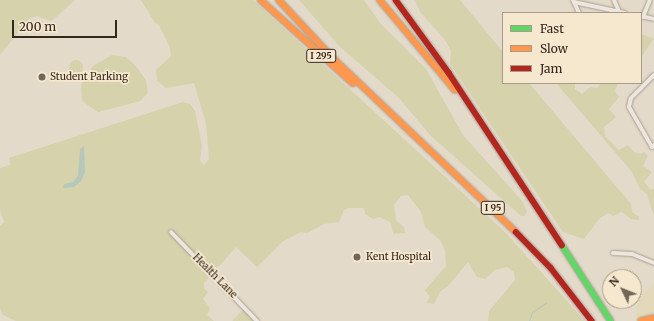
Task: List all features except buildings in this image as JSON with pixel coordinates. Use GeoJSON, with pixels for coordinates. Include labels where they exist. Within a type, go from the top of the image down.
{"type":"FeatureCollection","features":[{"type":"Feature","properties":{"kind":"main road","name":"I 295"},"geometry":{"type":"LineString","coordinates":[[261,0],[334,67],[385,108]]}},
{"type":"Feature","properties":{"kind":"main road","name":"I 95"},"geometry":{"type":"LineString","coordinates":[[279,0],[316,41],[524,239],[551,268],[591,320]]}},
{"type":"Feature","properties":{"kind":"main road"},"geometry":{"type":"LineString","coordinates":[[380,0],[421,46],[484,126]]}},
{"type":"Feature","properties":{"kind":"main road"},"geometry":{"type":"LineString","coordinates":[[396,0],[484,126],[611,321]]}},
{"type":"Feature","properties":{"kind":"main road"},"geometry":{"type":"LineString","coordinates":[[640,321],[654,318]]}},
{"type":"Feature","properties":{"kind":"street"},"geometry":{"type":"LineString","coordinates":[[614,0],[619,12]]}},
{"type":"Feature","properties":{"kind":"street"},"geometry":{"type":"LineString","coordinates":[[650,0],[642,16],[654,19]]}},
{"type":"Feature","properties":{"kind":"street"},"geometry":{"type":"LineString","coordinates":[[573,1],[619,12]]}},
{"type":"Feature","properties":{"kind":"street"},"geometry":{"type":"LineString","coordinates":[[573,1],[578,12]]}},
{"type":"Feature","properties":{"kind":"street"},"geometry":{"type":"LineString","coordinates":[[653,146],[632,113],[629,104],[631,98],[654,75]]}},
{"type":"Feature","properties":{"kind":"street","name":"Health Lane"},"geometry":{"type":"LineString","coordinates":[[171,232],[257,321]]}},
{"type":"Feature","properties":{"kind":"street"},"geometry":{"type":"LineString","coordinates":[[613,253],[632,254],[654,263]]}},
{"type":"Feature","properties":{"kind":"shaded area"},"geometry":{"type":"Polygon","coordinates":[[[0,0],[75,0],[50,21],[37,16],[29,19],[0,55],[0,0]]]}},
{"type":"Feature","properties":{"kind":"shaded area"},"geometry":{"type":"Polygon","coordinates":[[[141,0],[253,0],[505,232],[585,321],[488,321],[489,311],[515,280],[514,272],[507,267],[495,270],[485,279],[477,277],[468,262],[449,285],[440,292],[434,304],[426,303],[430,297],[425,290],[446,266],[445,250],[440,240],[425,227],[421,212],[408,195],[401,196],[394,205],[396,220],[404,227],[405,233],[393,234],[391,223],[380,217],[373,219],[365,214],[364,208],[349,208],[344,210],[339,222],[324,224],[307,233],[301,232],[282,242],[257,267],[236,247],[204,283],[204,288],[208,292],[203,299],[210,308],[207,315],[214,321],[16,321],[3,315],[0,308],[0,226],[4,222],[0,210],[0,168],[11,165],[9,158],[183,102],[190,104],[195,111],[202,146],[200,161],[204,165],[209,159],[206,123],[194,83],[166,88],[157,81],[156,70],[171,56],[170,48],[159,25],[155,23],[141,0]]]}},
{"type":"Feature","properties":{"kind":"shaded area"},"geometry":{"type":"Polygon","coordinates":[[[299,0],[364,0],[380,23],[426,69],[463,135],[522,201],[527,211],[525,216],[521,216],[431,136],[398,97],[340,47],[299,0]]]}},
{"type":"Feature","properties":{"kind":"shaded area"},"geometry":{"type":"Polygon","coordinates":[[[415,0],[460,0],[502,51],[502,84],[530,84],[631,204],[632,212],[639,217],[639,220],[631,219],[622,212],[613,216],[608,213],[599,219],[584,239],[563,232],[450,64],[451,51],[445,40],[420,12],[415,0]]]}},
{"type":"Feature","properties":{"kind":"shaded area"},"geometry":{"type":"Polygon","coordinates":[[[642,34],[654,39],[642,56],[642,34]]]}},
{"type":"Feature","properties":{"kind":"shaded area"},"geometry":{"type":"Polygon","coordinates":[[[112,55],[126,57],[135,65],[146,80],[148,93],[140,101],[98,112],[82,101],[81,85],[93,66],[112,55]]]}},
{"type":"Feature","properties":{"kind":"shaded area"},"geometry":{"type":"Polygon","coordinates":[[[73,60],[79,60],[83,64],[83,70],[79,74],[73,74],[69,70],[69,64],[73,60]]]}},
{"type":"Feature","properties":{"kind":"shaded area"},"geometry":{"type":"Polygon","coordinates":[[[557,84],[575,84],[575,89],[582,94],[590,87],[597,88],[600,84],[618,84],[615,91],[619,97],[609,109],[616,117],[604,127],[605,136],[619,150],[628,145],[634,152],[640,154],[644,152],[648,155],[643,166],[652,172],[644,182],[650,189],[654,189],[654,216],[647,194],[640,189],[632,172],[557,84]]]}},
{"type":"Feature","properties":{"kind":"shaded area"},"geometry":{"type":"Polygon","coordinates":[[[84,146],[85,172],[81,181],[74,187],[63,188],[64,184],[73,182],[78,176],[80,149],[84,146]]]}},
{"type":"Feature","properties":{"kind":"shaded area"},"geometry":{"type":"Polygon","coordinates":[[[654,283],[654,318],[636,321],[637,309],[642,309],[642,295],[654,283]]]}},
{"type":"Feature","properties":{"kind":"shaded area"},"geometry":{"type":"Polygon","coordinates":[[[246,307],[257,321],[232,321],[246,307]]]}},
{"type":"Feature","properties":{"kind":"waterway"},"geometry":{"type":"LineString","coordinates":[[529,321],[532,312],[546,303]]}},
{"type":"Feature","properties":{"kind":"traffic: fast"},"geometry":{"type":"LineString","coordinates":[[562,245],[611,321]]}},
{"type":"Feature","properties":{"kind":"traffic: slow"},"geometry":{"type":"LineString","coordinates":[[261,0],[353,83]]}},
{"type":"Feature","properties":{"kind":"traffic: slow"},"geometry":{"type":"LineString","coordinates":[[279,0],[334,59],[516,232]]}},
{"type":"Feature","properties":{"kind":"traffic: slow"},"geometry":{"type":"LineString","coordinates":[[380,0],[455,90]]}},
{"type":"Feature","properties":{"kind":"traffic: slow"},"geometry":{"type":"LineString","coordinates":[[641,321],[654,318]]}},
{"type":"Feature","properties":{"kind":"traffic: jam"},"geometry":{"type":"LineString","coordinates":[[396,0],[449,73],[562,245]]}},
{"type":"Feature","properties":{"kind":"traffic: jam"},"geometry":{"type":"LineString","coordinates":[[516,232],[551,268],[592,321]]}},
{"type":"Feature","properties":{"kind":"place","name":"Student Parking"},"geometry":{"type":"Point","coordinates":[42,77]}},
{"type":"Feature","properties":{"kind":"place","name":"Kent Hospital"},"geometry":{"type":"Point","coordinates":[357,257]}}]}
